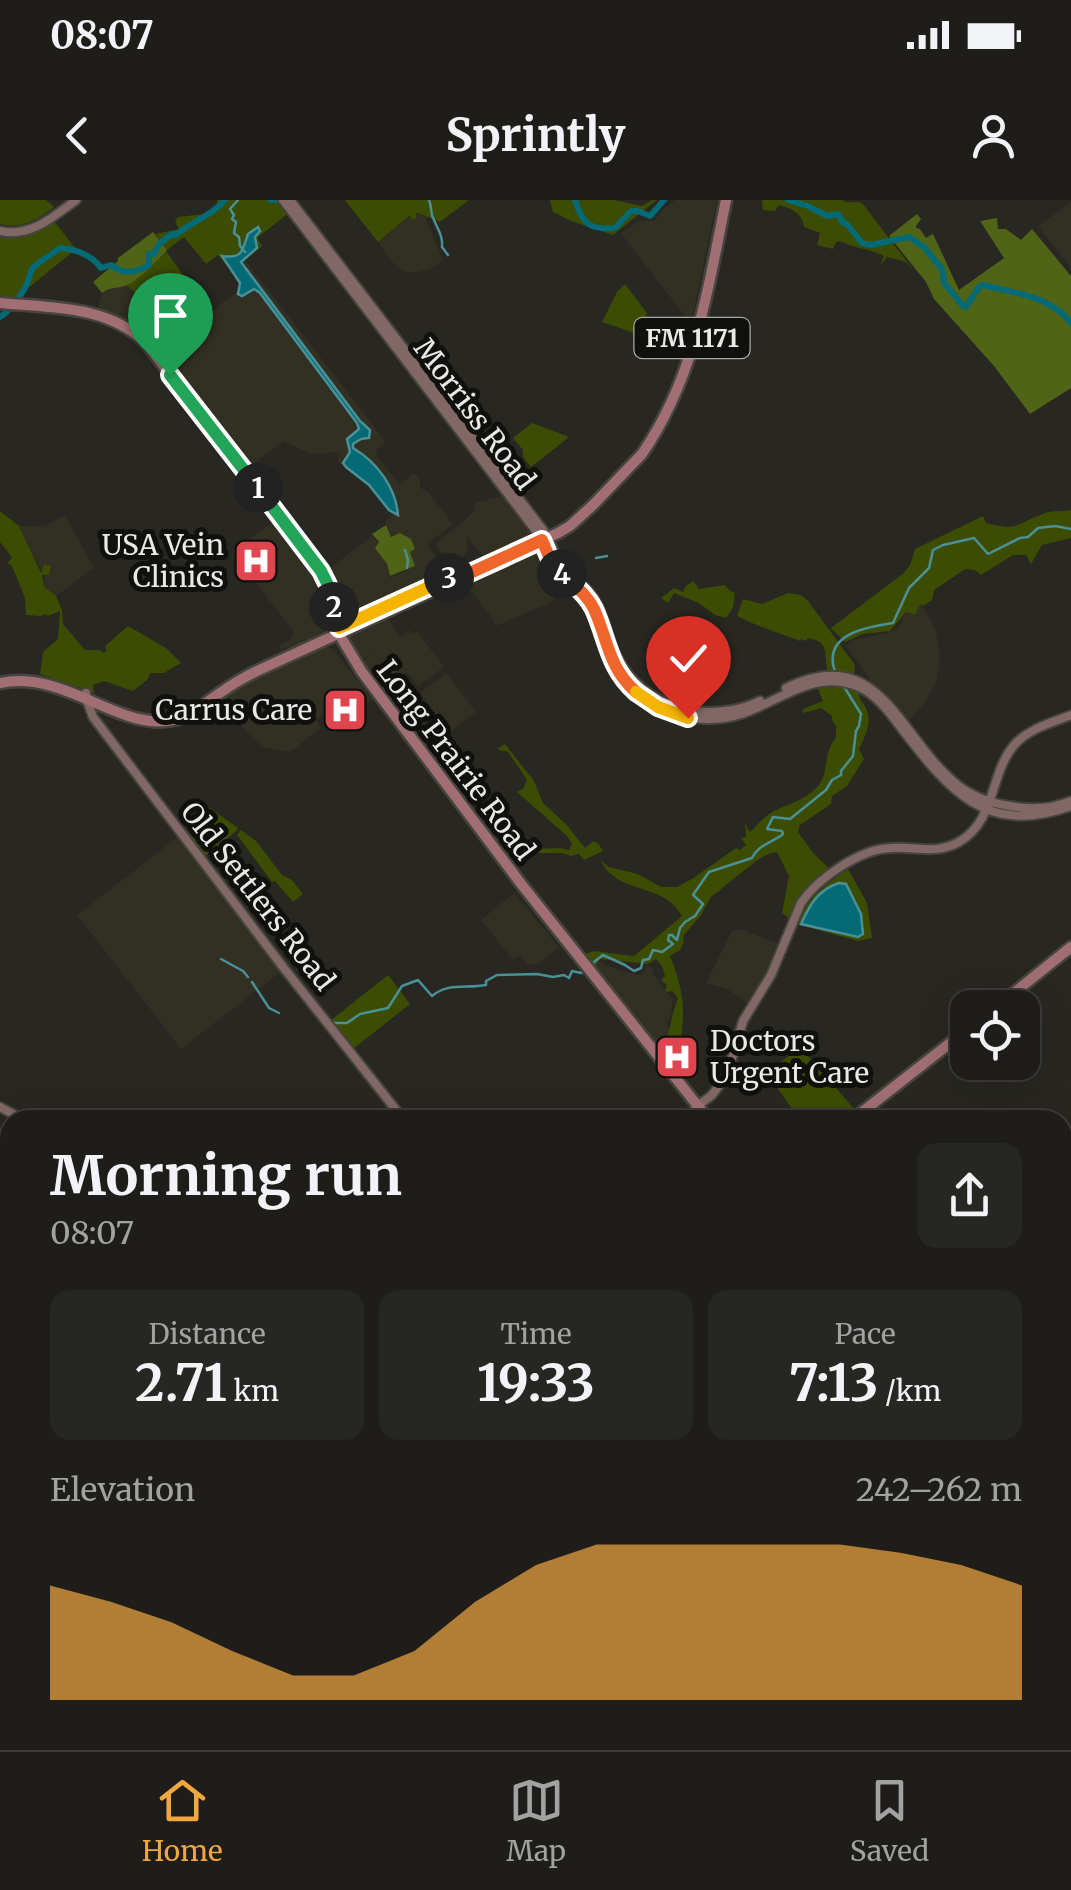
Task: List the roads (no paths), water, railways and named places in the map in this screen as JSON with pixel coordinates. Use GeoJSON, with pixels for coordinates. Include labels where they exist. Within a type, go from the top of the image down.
{"type":"FeatureCollection","features":[{"type":"Feature","properties":{"kind":"main road"},"geometry":{"type":"LineString","coordinates":[[42,222],[67,200]]}},
{"type":"Feature","properties":{"kind":"main road"},"geometry":{"type":"LineString","coordinates":[[0,230],[18,233],[76,200]]}},
{"type":"Feature","properties":{"kind":"main road","name":"FM 1171"},"geometry":{"type":"LineString","coordinates":[[0,681],[48,684],[134,715],[183,712],[240,674],[544,537],[620,476],[653,429],[686,360],[723,200]]}},
{"type":"Feature","properties":{"kind":"main road","name":"Morriss Road"},"geometry":{"type":"LineString","coordinates":[[288,202],[544,537],[555,566],[593,608],[607,651],[632,689],[658,707],[684,717],[719,719],[748,712],[807,684],[841,679],[863,683],[881,695],[951,780],[990,806],[1008,814],[1035,815],[1071,804]]}},
{"type":"Feature","properties":{"kind":"main road","name":"Long Prairie Road"},"geometry":{"type":"LineString","coordinates":[[0,305],[98,320],[134,338],[245,475],[319,578],[337,632],[357,669],[699,1110]]}},
{"type":"Feature","properties":{"kind":"main road","name":"Old Settlers Road"},"geometry":{"type":"LineString","coordinates":[[86,696],[93,717],[396,1110]]}},
{"type":"Feature","properties":{"kind":"main road"},"geometry":{"type":"LineString","coordinates":[[704,1110],[724,1087],[743,1021],[779,960],[800,903],[822,881],[872,851],[933,850],[955,844],[974,830],[990,806],[1006,764],[1020,744],[1071,717]]}},
{"type":"Feature","properties":{"kind":"main road"},"geometry":{"type":"LineString","coordinates":[[1021,990],[1071,950]]}},
{"type":"Feature","properties":{"kind":"main road"},"geometry":{"type":"LineString","coordinates":[[865,1110],[950,1046]]}},
{"type":"Feature","properties":{"kind":"main road"},"geometry":{"type":"LineString","coordinates":[[872,1110],[950,1047]]}},
{"type":"Feature","properties":{"kind":"water"},"geometry":{"type":"Polygon","coordinates":[[[258,227],[257,248],[241,262],[370,430],[369,438],[353,444],[353,448],[384,477],[394,495],[398,515],[343,463],[350,452],[347,439],[359,429],[357,423],[260,293],[254,289],[242,296],[238,294],[240,283],[222,256],[240,253],[248,234],[258,227]]]}},
{"type":"Feature","properties":{"kind":"water"},"geometry":{"type":"Polygon","coordinates":[[[839,883],[846,884],[861,914],[863,934],[858,937],[801,924],[816,899],[839,883]]]}},
{"type":"Feature","properties":{"kind":"waterway"},"geometry":{"type":"LineString","coordinates":[[0,317],[19,298],[33,268],[60,248],[83,254],[101,268],[111,265],[125,272],[139,270],[149,265],[149,254],[154,254],[159,244],[225,200]]}},
{"type":"Feature","properties":{"kind":"waterway"},"geometry":{"type":"LineString","coordinates":[[238,200],[230,209],[236,222],[234,233],[245,252]]}},
{"type":"Feature","properties":{"kind":"waterway"},"geometry":{"type":"LineString","coordinates":[[270,200],[283,200]]}},
{"type":"Feature","properties":{"kind":"waterway"},"geometry":{"type":"LineString","coordinates":[[429,200],[442,247],[448,255]]}},
{"type":"Feature","properties":{"kind":"waterway"},"geometry":{"type":"LineString","coordinates":[[575,200],[589,224],[606,228],[615,228],[631,211],[650,216],[664,200]]}},
{"type":"Feature","properties":{"kind":"waterway"},"geometry":{"type":"LineString","coordinates":[[788,200],[827,216],[838,214],[862,243],[909,237],[924,247],[942,269],[944,283],[963,306],[983,285],[1043,301],[1071,323]]}},
{"type":"Feature","properties":{"kind":"waterway"},"geometry":{"type":"LineString","coordinates":[[836,674],[834,650],[840,642],[858,631],[893,623],[909,588],[929,568],[933,550],[974,538],[988,554],[1028,537],[1038,528],[1071,529]]}},
{"type":"Feature","properties":{"kind":"waterway"},"geometry":{"type":"LineString","coordinates":[[405,550],[407,568]]}},
{"type":"Feature","properties":{"kind":"waterway"},"geometry":{"type":"LineString","coordinates":[[596,558],[607,556]]}},
{"type":"Feature","properties":{"kind":"waterway"},"geometry":{"type":"LineString","coordinates":[[590,965],[603,955],[634,971],[641,968],[653,950],[662,952],[673,944],[669,935],[677,940],[680,928],[703,904],[693,895],[709,872],[752,858],[783,834],[767,829],[773,817],[790,819],[841,775],[853,756],[861,714],[843,685]]}},
{"type":"Feature","properties":{"kind":"waterway"},"geometry":{"type":"LineString","coordinates":[[221,959],[248,977]]}},
{"type":"Feature","properties":{"kind":"waterway"},"geometry":{"type":"LineString","coordinates":[[330,1023],[347,1023],[360,1014],[388,1008],[402,986],[418,980],[432,996],[451,987],[486,985],[497,975],[569,978],[572,971],[584,970]]}},
{"type":"Feature","properties":{"kind":"waterway"},"geometry":{"type":"LineString","coordinates":[[252,982],[269,1008],[279,1013]]}},
{"type":"Feature","properties":{"kind":"place","name":"USA Vein Clinics"},"geometry":{"type":"Point","coordinates":[256,561]}},
{"type":"Feature","properties":{"kind":"place","name":"Carrus Care"},"geometry":{"type":"Point","coordinates":[345,710]}},
{"type":"Feature","properties":{"kind":"place","name":"Doctors Urgent Care"},"geometry":{"type":"Point","coordinates":[677,1057]}}]}
